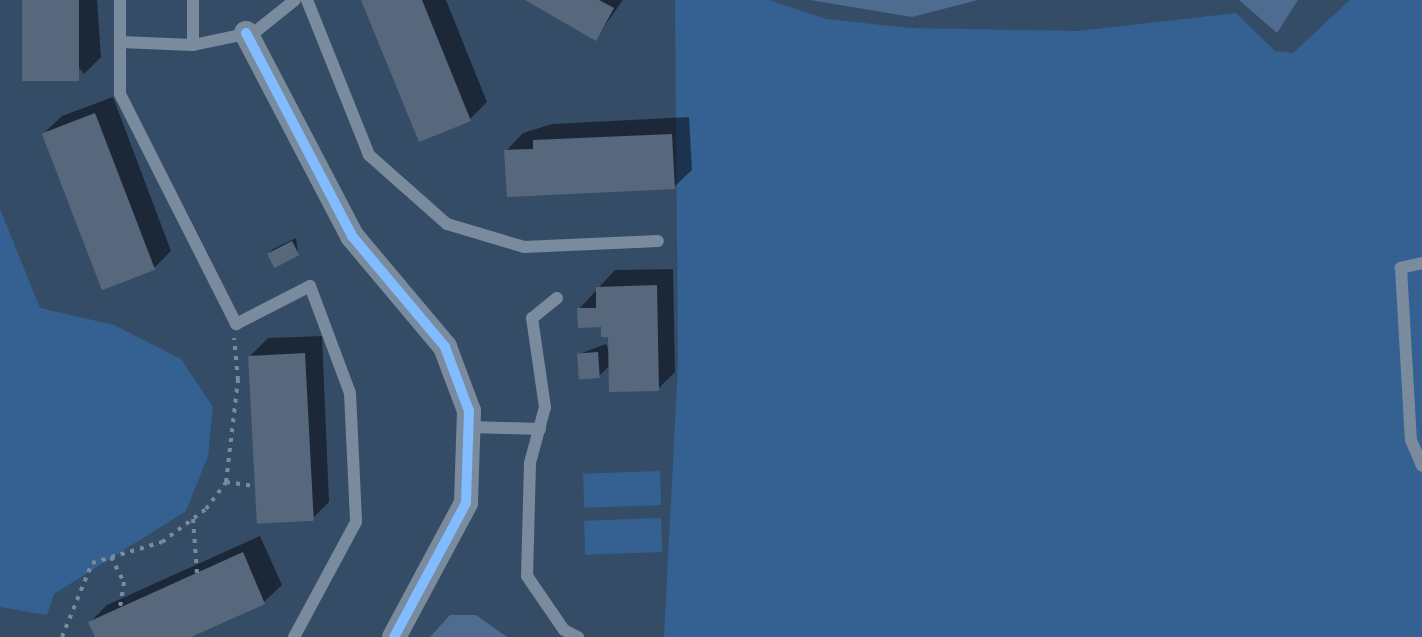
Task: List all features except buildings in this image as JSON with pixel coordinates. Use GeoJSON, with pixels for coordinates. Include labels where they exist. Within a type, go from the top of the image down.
{"type":"FeatureCollection","features":[{"type":"Feature","properties":{"kind":"street"},"geometry":{"type":"LineString","coordinates":[[246,33],[352,236],[445,347],[472,427],[472,466],[455,533],[394,637]]}},
{"type":"Feature","properties":{"kind":"lane"},"geometry":{"type":"LineString","coordinates":[[120,0],[120,94],[236,324],[310,286],[350,393],[356,522],[294,637]]}},
{"type":"Feature","properties":{"kind":"lane"},"geometry":{"type":"LineString","coordinates":[[193,0],[193,45]]}},
{"type":"Feature","properties":{"kind":"lane"},"geometry":{"type":"LineString","coordinates":[[121,42],[193,45],[246,33],[295,0]]}},
{"type":"Feature","properties":{"kind":"lane"},"geometry":{"type":"LineString","coordinates":[[307,0],[369,155],[447,224],[524,247],[658,241]]}},
{"type":"Feature","properties":{"kind":"lane"},"geometry":{"type":"LineString","coordinates":[[1422,263],[1401,268],[1411,440],[1422,466]]}},
{"type":"Feature","properties":{"kind":"lane"},"geometry":{"type":"LineString","coordinates":[[557,298],[532,318],[543,373],[540,429],[530,463],[527,576],[564,630],[578,637]]}},
{"type":"Feature","properties":{"kind":"lane"},"geometry":{"type":"LineString","coordinates":[[472,427],[540,429]]}},
{"type":"Feature","properties":{"kind":"path"},"geometry":{"type":"LineString","coordinates":[[62,637],[92,563],[162,542],[193,519],[226,482],[236,324]]}},
{"type":"Feature","properties":{"kind":"path"},"geometry":{"type":"LineString","coordinates":[[226,482],[254,486]]}},
{"type":"Feature","properties":{"kind":"path"},"geometry":{"type":"LineString","coordinates":[[193,519],[197,573]]}},
{"type":"Feature","properties":{"kind":"path"},"geometry":{"type":"LineString","coordinates":[[111,557],[124,582],[120,608]]}},
{"type":"Feature","properties":{"kind":"shaded area"},"geometry":{"type":"Polygon","coordinates":[[[675,0],[769,0],[826,19],[910,28],[1078,31],[1236,13],[1275,51],[1293,53],[1350,0],[1422,0],[1422,637],[664,637],[678,364],[675,0]]]}},
{"type":"Feature","properties":{"kind":"shaded area"},"geometry":{"type":"Polygon","coordinates":[[[810,0],[978,0],[912,17],[810,0]]]}},
{"type":"Feature","properties":{"kind":"shaded area"},"geometry":{"type":"Polygon","coordinates":[[[1239,0],[1298,0],[1277,33],[1239,0]]]}},
{"type":"Feature","properties":{"kind":"shaded area"},"geometry":{"type":"Polygon","coordinates":[[[0,209],[40,308],[114,325],[181,359],[213,407],[208,456],[186,511],[54,594],[47,615],[0,607],[0,209]]]}},
{"type":"Feature","properties":{"kind":"shaded area"},"geometry":{"type":"Polygon","coordinates":[[[660,471],[661,505],[584,508],[583,474],[660,471]]]}},
{"type":"Feature","properties":{"kind":"shaded area"},"geometry":{"type":"Polygon","coordinates":[[[661,518],[662,552],[585,555],[584,521],[661,518]]]}},
{"type":"Feature","properties":{"kind":"shaded area"},"geometry":{"type":"Polygon","coordinates":[[[450,615],[476,615],[507,637],[430,637],[450,615]]]}},
{"type":"Feature","properties":{"kind":"cycle path"},"geometry":{"type":"LineString","coordinates":[[246,33],[352,236],[445,347],[469,411],[466,503],[394,637]]}}]}
